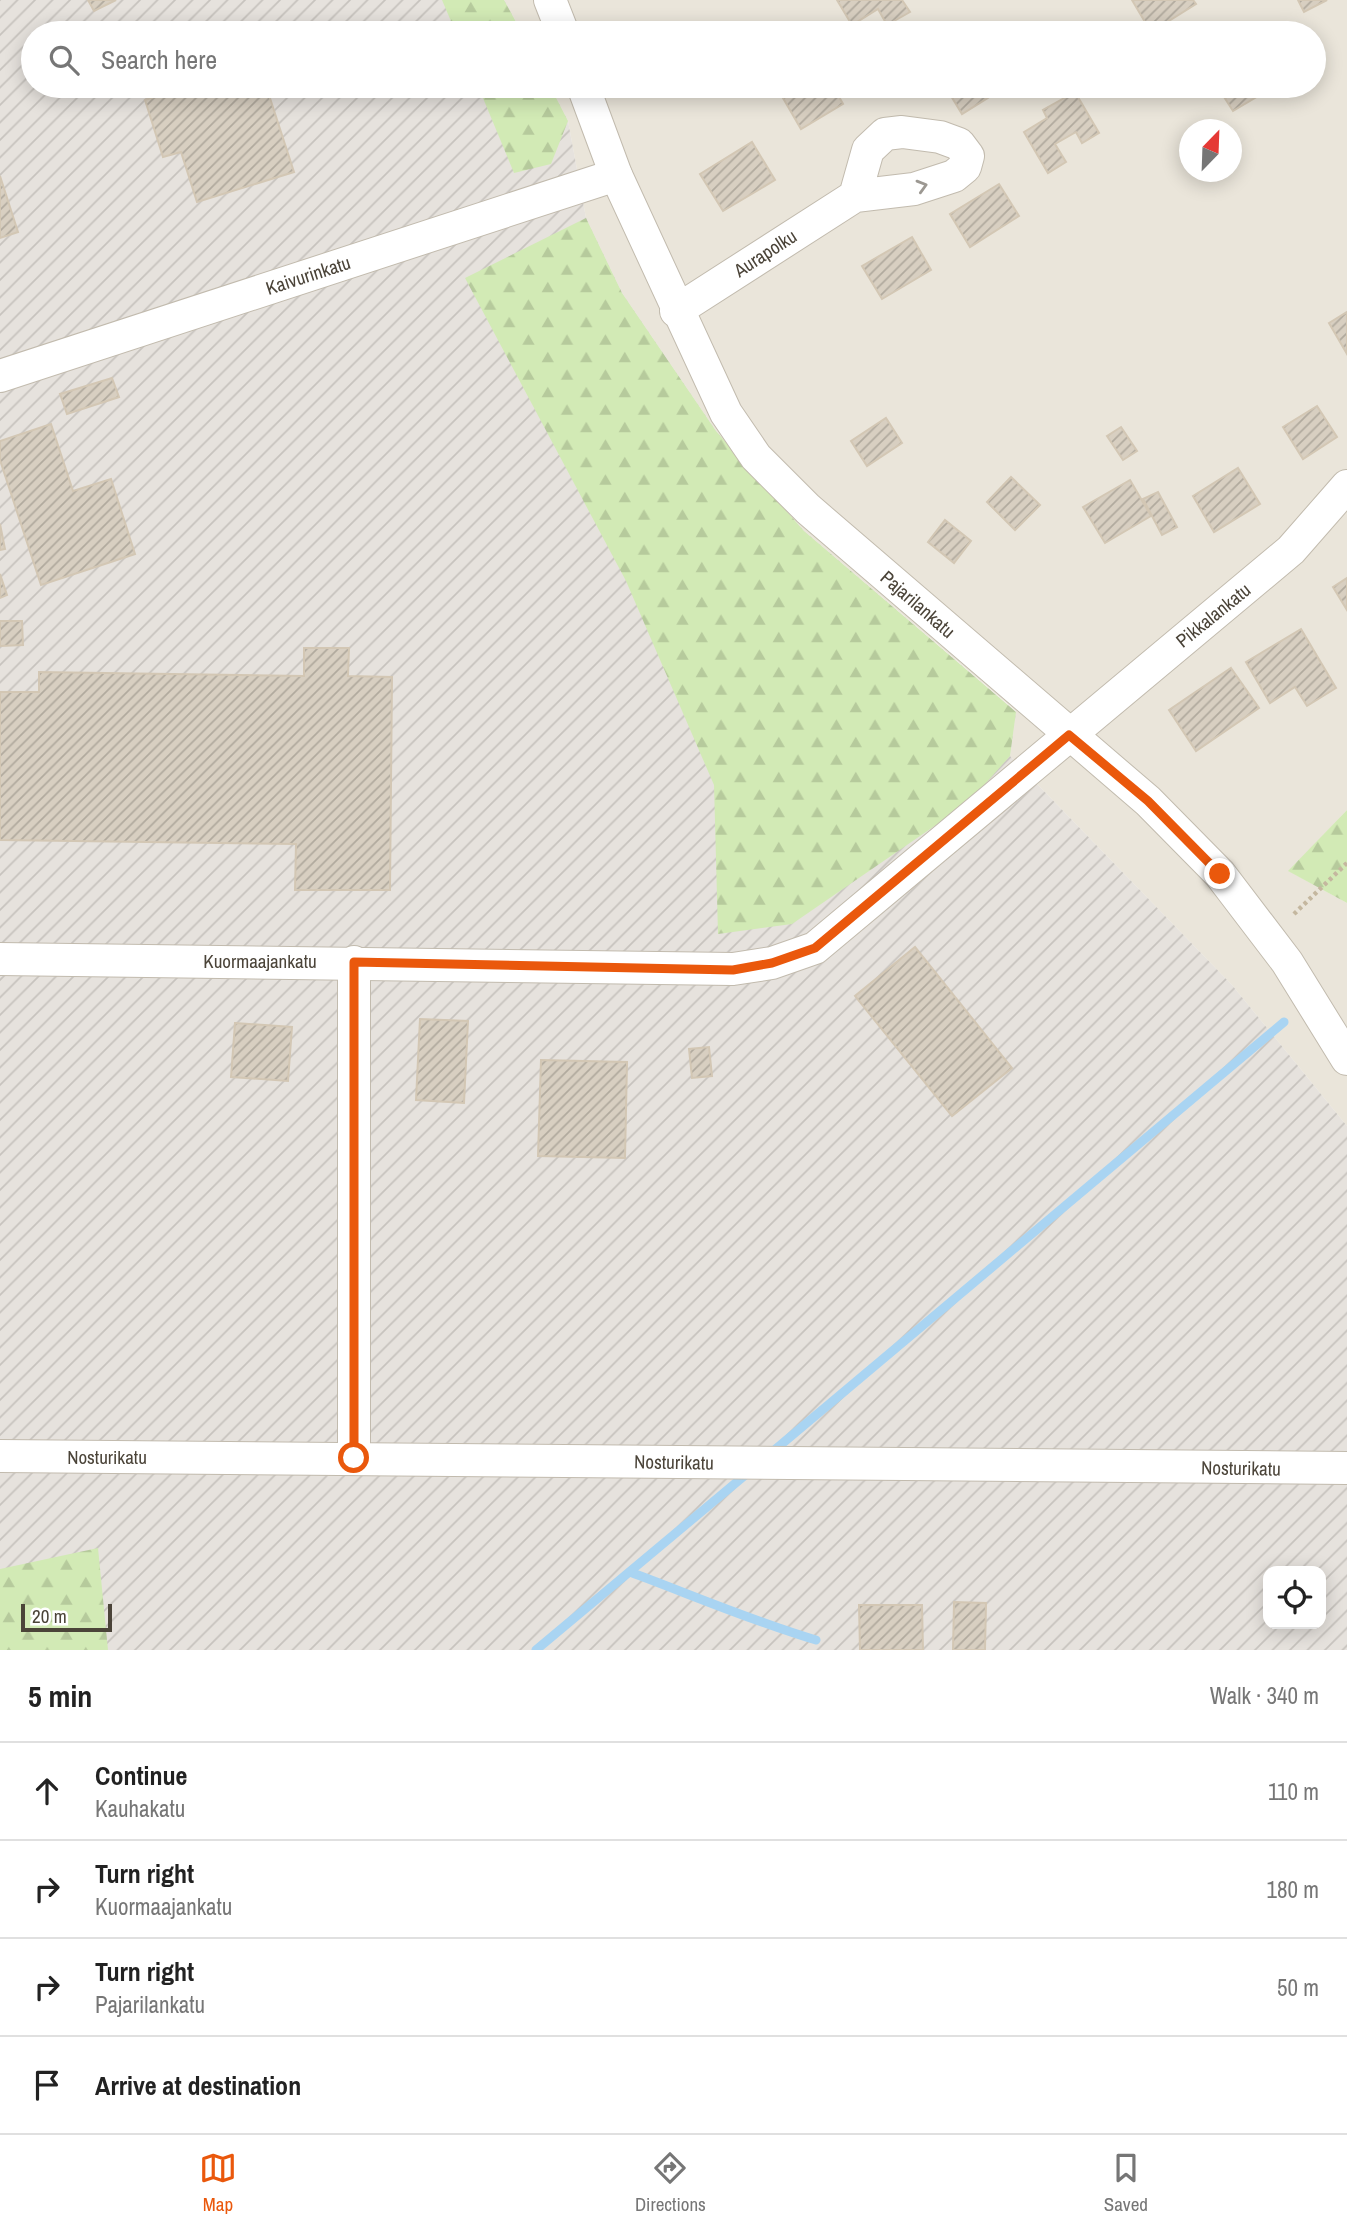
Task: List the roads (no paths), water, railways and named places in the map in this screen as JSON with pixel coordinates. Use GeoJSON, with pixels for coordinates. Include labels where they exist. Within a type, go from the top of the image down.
{"type":"FeatureCollection","features":[{"type":"Feature","properties":{"kind":"street"},"geometry":{"type":"LineString","coordinates":[[550,0],[558,21]]}},
{"type":"Feature","properties":{"kind":"street","name":"Pajarilankatu"},"geometry":{"type":"LineString","coordinates":[[587,98],[616,175],[676,311],[726,413],[756,457],[808,509],[1148,801],[1220,874],[1287,962],[1347,1059]]}},
{"type":"Feature","properties":{"kind":"street","name":"Kaivurinkatu"},"geometry":{"type":"LineString","coordinates":[[0,376],[616,175]]}},
{"type":"Feature","properties":{"kind":"street","name":"Aurapolku"},"geometry":{"type":"LineString","coordinates":[[676,311],[855,195]]}},
{"type":"Feature","properties":{"kind":"street","name":"Pikkalankatu"},"geometry":{"type":"LineString","coordinates":[[1069,735],[1291,550],[1347,486]]}},
{"type":"Feature","properties":{"kind":"street","name":"Kuormaajankatu"},"geometry":{"type":"LineString","coordinates":[[0,959],[354,962],[733,970],[772,963],[815,948],[1069,735]]}},
{"type":"Feature","properties":{"kind":"street"},"geometry":{"type":"LineString","coordinates":[[354,962],[354,1458]]}},
{"type":"Feature","properties":{"kind":"street","name":"Nosturikatu"},"geometry":{"type":"LineString","coordinates":[[0,1456],[1347,1468]]}},
{"type":"Feature","properties":{"kind":"waterway"},"geometry":{"type":"LineString","coordinates":[[771,1453],[1284,1022]]}},
{"type":"Feature","properties":{"kind":"waterway"},"geometry":{"type":"LineString","coordinates":[[536,1650],[750,1471]]}},
{"type":"Feature","properties":{"kind":"waterway"},"geometry":{"type":"LineString","coordinates":[[630,1572],[816,1640]]}}]}
